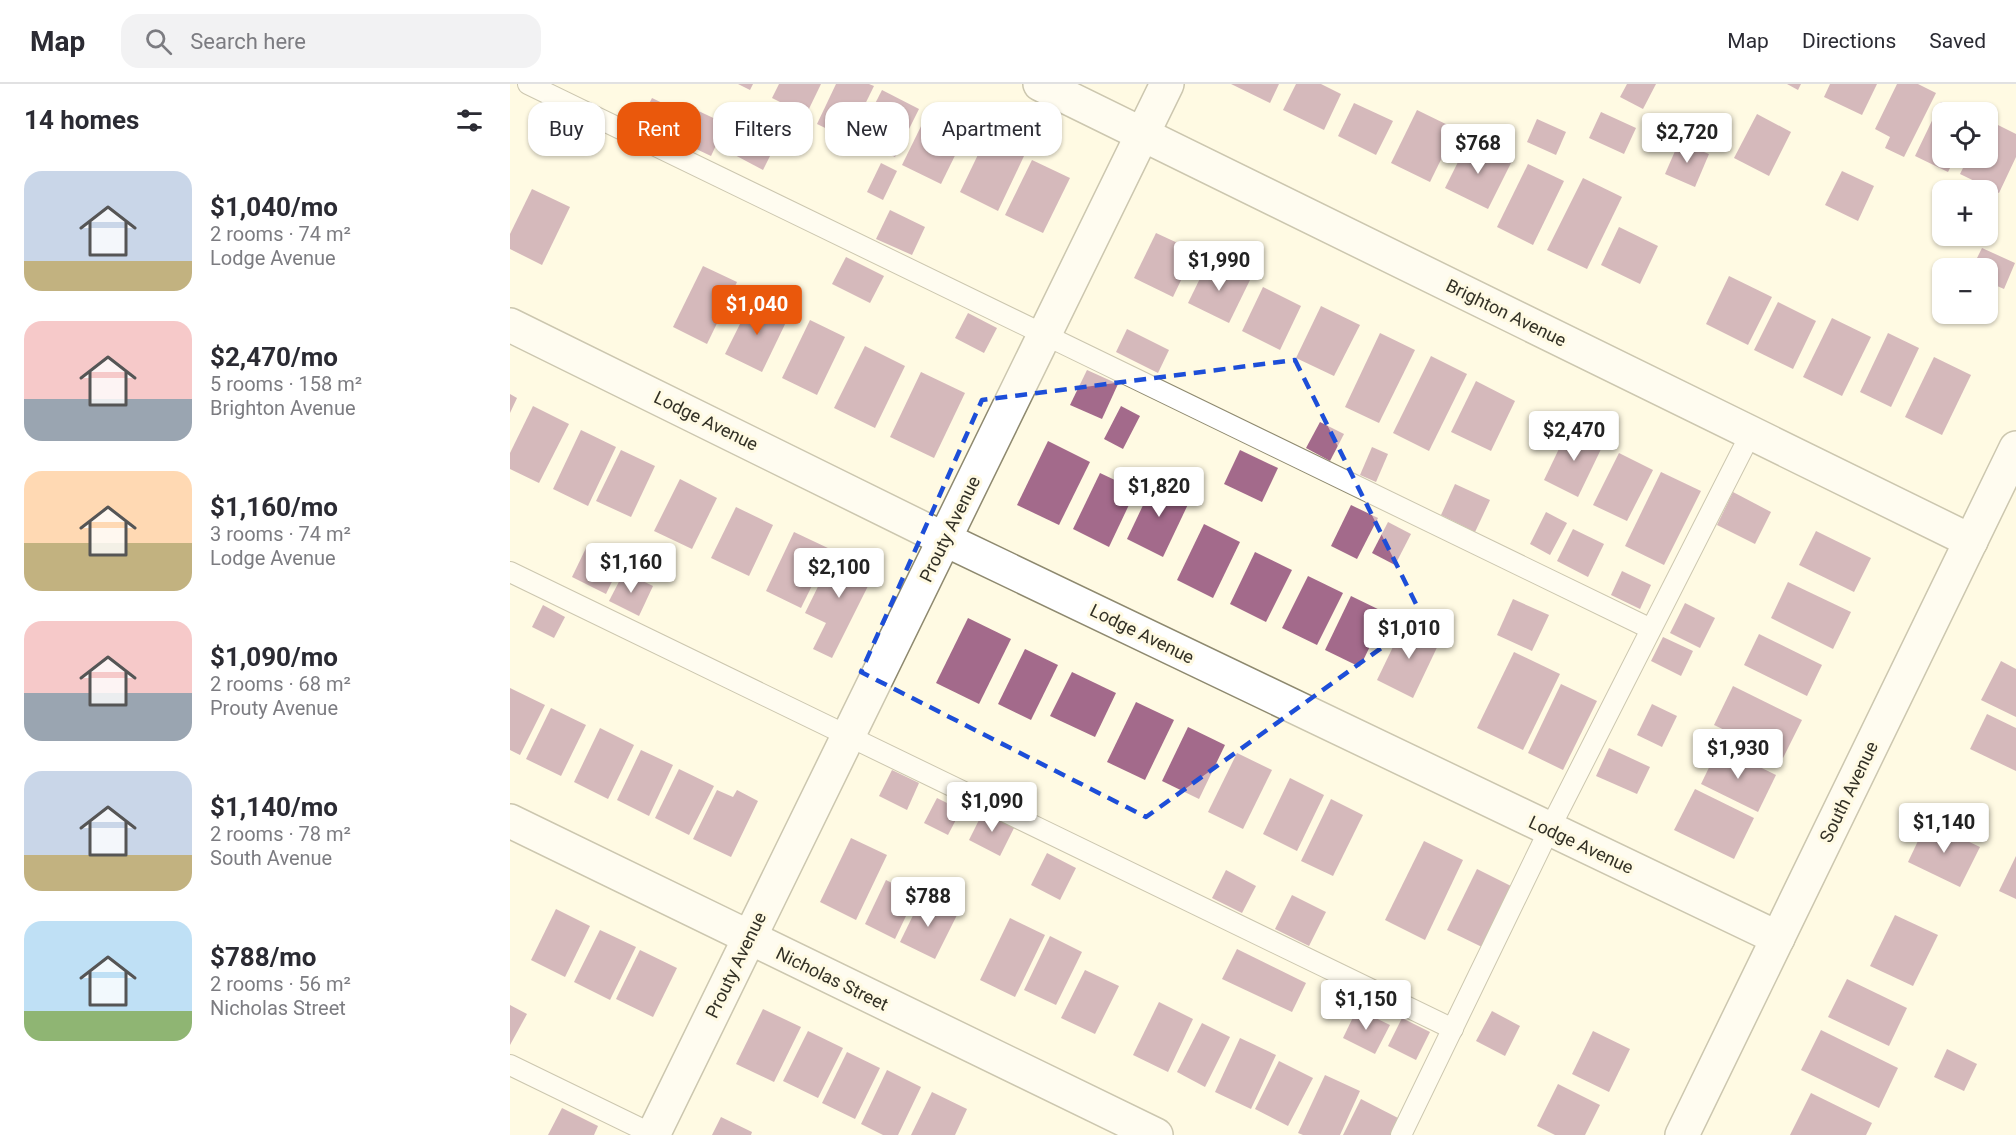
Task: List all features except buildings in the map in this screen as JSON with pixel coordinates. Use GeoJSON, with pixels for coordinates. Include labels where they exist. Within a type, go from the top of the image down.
{"type":"FeatureCollection","features":[{"type":"Feature","properties":{"kind":"street","name":"Brighton Avenue"},"geometry":{"type":"LineString","coordinates":[[1040,84],[1971,541]]}},
{"type":"Feature","properties":{"kind":"street","name":"Prouty Avenue"},"geometry":{"type":"LineString","coordinates":[[654,1135],[1167,84]]}},
{"type":"Feature","properties":{"kind":"street","name":"Lodge Avenue"},"geometry":{"type":"LineString","coordinates":[[510,325],[944,539],[1778,939]]}},
{"type":"Feature","properties":{"kind":"street","name":"South Avenue"},"geometry":{"type":"LineString","coordinates":[[1682,1135],[2016,448]]}},
{"type":"Feature","properties":{"kind":"street","name":"Nicholas Street"},"geometry":{"type":"LineString","coordinates":[[510,821],[1156,1135]]}},
{"type":"Feature","properties":{"kind":"lane"},"geometry":{"type":"LineString","coordinates":[[528,84],[1651,628]]}},
{"type":"Feature","properties":{"kind":"lane"},"geometry":{"type":"LineString","coordinates":[[1401,1135],[1549,830],[1751,433]]}},
{"type":"Feature","properties":{"kind":"lane"},"geometry":{"type":"LineString","coordinates":[[510,572],[1453,1029]]}},
{"type":"Feature","properties":{"kind":"lane"},"geometry":{"type":"LineString","coordinates":[[510,1065],[654,1135]]}},
{"type":"Feature","properties":{"kind":"highlighted area"},"geometry":{"type":"Polygon","coordinates":[[[1295,360],[1423,618],[1146,817],[861,672],[982,400],[1295,360]]]}}]}
